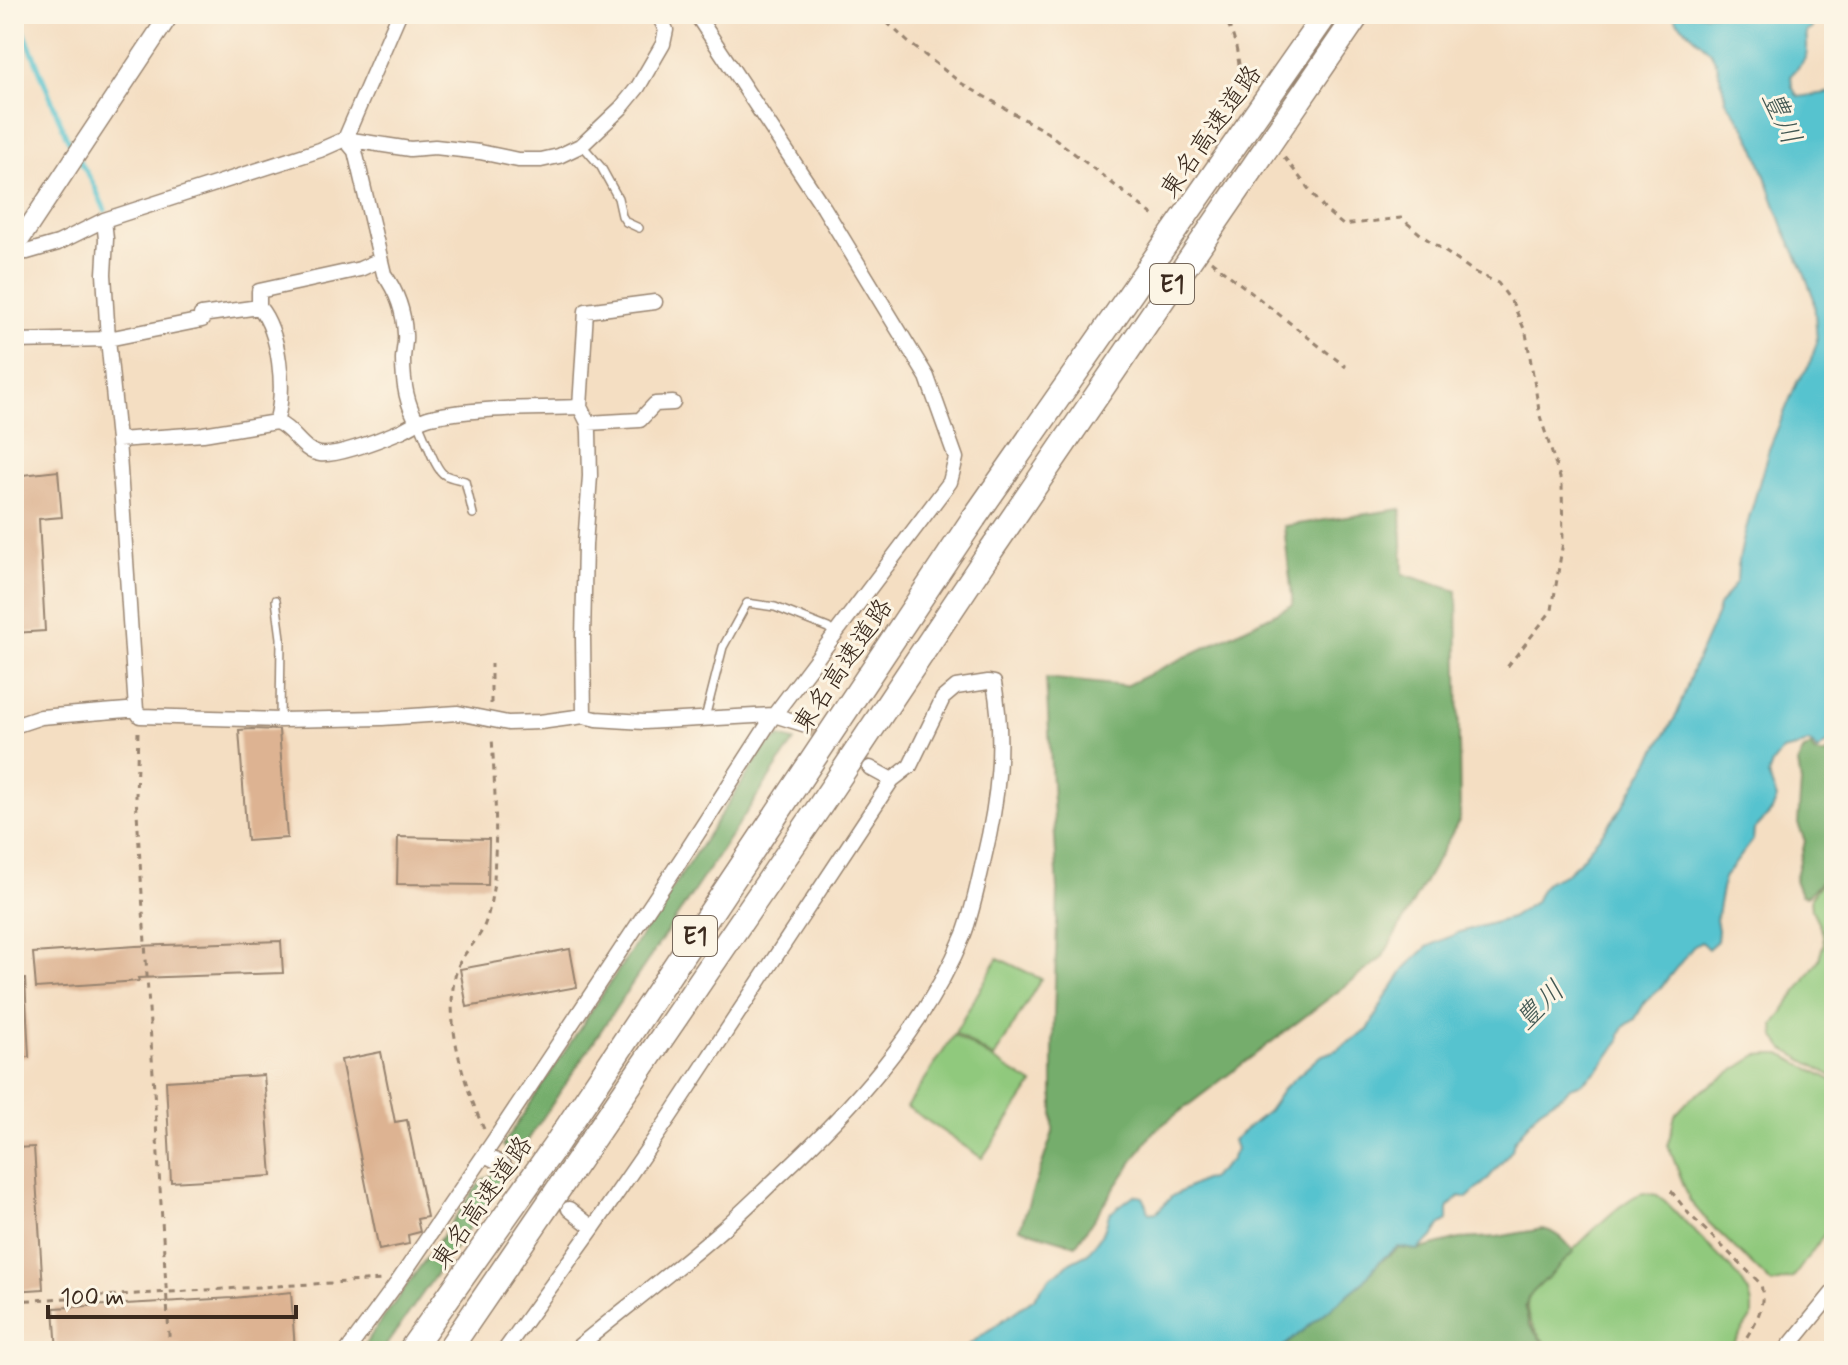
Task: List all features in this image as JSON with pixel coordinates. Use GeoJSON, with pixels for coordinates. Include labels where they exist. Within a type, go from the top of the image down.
{"type":"FeatureCollection","features":[{"type":"Feature","properties":{"kind":"highway","name":"東名高速道路"},"geometry":{"type":"LineString","coordinates":[[410,1351],[555,1146],[974,518],[1326,14]]}},
{"type":"Feature","properties":{"kind":"highway","name":"E1"},"geometry":{"type":"LineString","coordinates":[[448,1351],[1358,14]]}},
{"type":"Feature","properties":{"kind":"main road"},"geometry":{"type":"LineString","coordinates":[[14,251],[170,14]]}},
{"type":"Feature","properties":{"kind":"street"},"geometry":{"type":"LineString","coordinates":[[345,139],[399,14]]}},
{"type":"Feature","properties":{"kind":"street"},"geometry":{"type":"LineString","coordinates":[[14,251],[27,252],[58,243],[104,220],[320,150],[345,139],[410,149],[435,147],[480,152],[518,160],[559,156],[582,145],[638,87],[663,44],[666,30],[658,14]]}},
{"type":"Feature","properties":{"kind":"street"},"geometry":{"type":"LineString","coordinates":[[347,1351],[489,1149],[774,715],[950,482],[956,458],[927,377],[824,208],[696,14]]}},
{"type":"Feature","properties":{"kind":"street"},"geometry":{"type":"LineString","coordinates":[[345,139],[355,151],[384,274],[401,308],[406,336],[403,357],[405,381],[410,409],[417,421]]}},
{"type":"Feature","properties":{"kind":"street"},"geometry":{"type":"LineString","coordinates":[[104,220],[108,339],[138,713]]}},
{"type":"Feature","properties":{"kind":"street"},"geometry":{"type":"LineString","coordinates":[[276,422],[281,385],[277,348],[259,307],[259,291],[360,269],[380,260]]}},
{"type":"Feature","properties":{"kind":"street"},"geometry":{"type":"LineString","coordinates":[[584,716],[585,545],[590,476],[588,423],[580,407],[586,311],[655,302]]}},
{"type":"Feature","properties":{"kind":"street"},"geometry":{"type":"LineString","coordinates":[[14,341],[108,339],[202,320],[201,315],[259,307]]}},
{"type":"Feature","properties":{"kind":"street"},"geometry":{"type":"LineString","coordinates":[[588,423],[640,420],[655,404],[673,403]]}},
{"type":"Feature","properties":{"kind":"street"},"geometry":{"type":"LineString","coordinates":[[118,440],[203,434],[276,422],[286,425],[299,440],[320,454],[346,450],[407,429],[417,421],[431,417],[494,410],[580,407]]}},
{"type":"Feature","properties":{"kind":"street"},"geometry":{"type":"LineString","coordinates":[[504,1351],[669,1118],[892,780],[910,766],[943,698],[956,687],[994,683],[999,709],[1000,746],[993,819],[964,932],[946,971],[914,1026],[869,1086],[814,1144],[719,1232],[573,1351]]}},
{"type":"Feature","properties":{"kind":"street"},"geometry":{"type":"LineString","coordinates":[[14,726],[41,717],[80,713],[280,720],[458,713],[508,723],[584,716],[644,722],[774,715],[806,725]]}},
{"type":"Feature","properties":{"kind":"street"},"geometry":{"type":"LineString","coordinates":[[870,768],[892,780]]}},
{"type":"Feature","properties":{"kind":"street"},"geometry":{"type":"LineString","coordinates":[[489,1149],[504,1165]]}},
{"type":"Feature","properties":{"kind":"street"},"geometry":{"type":"LineString","coordinates":[[569,1209],[593,1228]]}},
{"type":"Feature","properties":{"kind":"street"},"geometry":{"type":"LineString","coordinates":[[1785,1351],[1834,1291]]}},
{"type":"Feature","properties":{"kind":"lane"},"geometry":{"type":"LineString","coordinates":[[582,145],[601,167],[618,198],[626,222],[639,228]]}},
{"type":"Feature","properties":{"kind":"lane"},"geometry":{"type":"LineString","coordinates":[[417,421],[439,470],[444,475],[465,481],[473,514]]}},
{"type":"Feature","properties":{"kind":"lane"},"geometry":{"type":"LineString","coordinates":[[276,600],[281,638],[280,720]]}},
{"type":"Feature","properties":{"kind":"lane"},"geometry":{"type":"LineString","coordinates":[[705,720],[723,647],[747,603],[775,607],[828,628],[835,634]]}},
{"type":"Feature","properties":{"kind":"path"},"geometry":{"type":"LineString","coordinates":[[878,14],[961,83],[1048,133],[1160,221]]}},
{"type":"Feature","properties":{"kind":"path"},"geometry":{"type":"LineString","coordinates":[[1222,14],[1237,42],[1245,97]]}},
{"type":"Feature","properties":{"kind":"path"},"geometry":{"type":"LineString","coordinates":[[1280,152],[1325,210],[1343,225],[1401,218],[1476,273],[1498,283],[1513,304],[1526,333],[1540,416],[1562,484],[1563,542],[1552,610],[1504,671]]}},
{"type":"Feature","properties":{"kind":"path"},"geometry":{"type":"LineString","coordinates":[[1209,260],[1346,367]]}},
{"type":"Feature","properties":{"kind":"path"},"geometry":{"type":"LineString","coordinates":[[489,1149],[487,1135],[472,1103],[461,1067],[454,1034],[453,988],[462,957],[482,932],[493,890],[496,833],[491,664]]}},
{"type":"Feature","properties":{"kind":"path"},"geometry":{"type":"LineString","coordinates":[[138,713],[136,796],[170,1351]]}},
{"type":"Feature","properties":{"kind":"path"},"geometry":{"type":"LineString","coordinates":[[1671,1191],[1689,1214],[1761,1284],[1764,1296],[1761,1313],[1738,1351]]}},
{"type":"Feature","properties":{"kind":"path"},"geometry":{"type":"LineString","coordinates":[[14,1301],[390,1279],[397,1283]]}},
{"type":"Feature","properties":{"kind":"green space"},"geometry":{"type":"Polygon","coordinates":[[[1401,509],[1403,574],[1457,591],[1460,819],[1382,958],[1153,1132],[1076,1245],[1020,1228],[1053,1132],[1058,891],[1046,678],[1125,686],[1293,605],[1284,526],[1401,509]]]}},
{"type":"Feature","properties":{"kind":"green space"},"geometry":{"type":"Polygon","coordinates":[[[780,737],[794,741],[514,1161],[503,1145],[765,748],[780,737]]]}},
{"type":"Feature","properties":{"kind":"green space"},"geometry":{"type":"Polygon","coordinates":[[[1811,746],[1815,753],[1824,755],[1834,746],[1834,876],[1827,876],[1807,896],[1801,895],[1795,880],[1805,841],[1798,824],[1801,783],[1798,763],[1803,751],[1811,746]]]}},
{"type":"Feature","properties":{"kind":"green space"},"geometry":{"type":"Polygon","coordinates":[[[1827,880],[1834,880],[1834,1077],[1784,1049],[1775,1037],[1774,1025],[1819,959],[1824,942],[1812,910],[1811,897],[1827,880]]]}},
{"type":"Feature","properties":{"kind":"green space"},"geometry":{"type":"Polygon","coordinates":[[[998,958],[1041,979],[994,1058],[955,1033],[998,958]]]}},
{"type":"Feature","properties":{"kind":"green space"},"geometry":{"type":"Polygon","coordinates":[[[954,1035],[1033,1084],[982,1158],[907,1107],[954,1035]]]}},
{"type":"Feature","properties":{"kind":"green space"},"geometry":{"type":"Polygon","coordinates":[[[1781,1054],[1834,1081],[1834,1221],[1793,1278],[1772,1284],[1690,1201],[1668,1145],[1675,1115],[1691,1098],[1758,1055],[1781,1054]]]}},
{"type":"Feature","properties":{"kind":"green space"},"geometry":{"type":"Polygon","coordinates":[[[491,1175],[504,1178],[382,1351],[360,1351],[482,1180],[491,1175]]]}},
{"type":"Feature","properties":{"kind":"green space"},"geometry":{"type":"Polygon","coordinates":[[[1644,1193],[1657,1195],[1665,1201],[1739,1277],[1749,1293],[1752,1316],[1729,1351],[1552,1351],[1529,1319],[1529,1296],[1602,1222],[1633,1197],[1644,1193]]]}},
{"type":"Feature","properties":{"kind":"green space"},"geometry":{"type":"Polygon","coordinates":[[[1542,1229],[1560,1237],[1574,1252],[1528,1297],[1525,1308],[1529,1325],[1550,1351],[1278,1351],[1362,1283],[1376,1265],[1398,1248],[1417,1250],[1459,1239],[1497,1237],[1542,1229]]]}},
{"type":"Feature","properties":{"kind":"water","name":"豊川"},"geometry":{"type":"Polygon","coordinates":[[[1673,14],[1810,14],[1812,29],[1806,32],[1806,56],[1791,75],[1792,87],[1798,97],[1834,92],[1833,739],[1817,751],[1808,742],[1782,751],[1772,764],[1768,775],[1777,798],[1772,811],[1754,830],[1753,840],[1724,878],[1716,920],[1717,941],[1708,949],[1701,942],[1693,947],[1645,1002],[1635,1019],[1625,1026],[1620,1040],[1599,1069],[1539,1110],[1487,1180],[1467,1198],[1460,1196],[1448,1207],[1448,1220],[1440,1225],[1433,1237],[1417,1250],[1398,1247],[1389,1253],[1362,1283],[1278,1351],[960,1351],[1034,1298],[1051,1276],[1088,1253],[1104,1231],[1109,1214],[1134,1195],[1143,1197],[1149,1213],[1157,1212],[1172,1196],[1210,1179],[1231,1160],[1236,1149],[1233,1140],[1268,1111],[1284,1088],[1320,1056],[1368,1030],[1407,966],[1427,947],[1460,932],[1511,918],[1535,902],[1548,881],[1567,873],[1579,862],[1620,811],[1677,714],[1719,606],[1737,581],[1744,536],[1769,449],[1797,382],[1809,366],[1817,342],[1814,299],[1784,229],[1755,148],[1726,100],[1717,64],[1710,51],[1673,14]]]}},
{"type":"Feature","properties":{"kind":"building"},"geometry":{"type":"Polygon","coordinates":[[[58,471],[62,517],[39,519],[45,631],[14,633],[14,476],[58,471]]]}},
{"type":"Feature","properties":{"kind":"building"},"geometry":{"type":"Polygon","coordinates":[[[239,730],[279,730],[287,838],[247,841],[239,730]]]}},
{"type":"Feature","properties":{"kind":"building"},"geometry":{"type":"Polygon","coordinates":[[[398,837],[489,839],[488,885],[397,884],[398,837]]]}},
{"type":"Feature","properties":{"kind":"building"},"geometry":{"type":"Polygon","coordinates":[[[281,941],[283,973],[138,978],[139,981],[36,988],[33,953],[281,941]]]}},
{"type":"Feature","properties":{"kind":"building"},"geometry":{"type":"Polygon","coordinates":[[[570,949],[577,987],[467,1007],[460,969],[570,949]]]}},
{"type":"Feature","properties":{"kind":"building"},"geometry":{"type":"Polygon","coordinates":[[[14,979],[25,979],[29,1057],[14,1058],[14,979]]]}},
{"type":"Feature","properties":{"kind":"building"},"geometry":{"type":"Polygon","coordinates":[[[381,1052],[395,1122],[407,1120],[427,1217],[417,1219],[420,1232],[408,1235],[409,1244],[379,1250],[341,1060],[381,1052]]]}},
{"type":"Feature","properties":{"kind":"building"},"geometry":{"type":"Polygon","coordinates":[[[264,1075],[272,1176],[171,1182],[166,1081],[264,1075]]]}},
{"type":"Feature","properties":{"kind":"building"},"geometry":{"type":"Polygon","coordinates":[[[34,1147],[43,1289],[14,1291],[14,1148],[34,1147]]]}},
{"type":"Feature","properties":{"kind":"building"},"geometry":{"type":"Polygon","coordinates":[[[291,1292],[295,1351],[180,1351],[180,1344],[57,1351],[54,1308],[291,1292]]]}},
{"type":"Feature","properties":{"kind":"waterway"},"geometry":{"type":"LineString","coordinates":[[17,14],[74,149]]}},
{"type":"Feature","properties":{"kind":"waterway"},"geometry":{"type":"LineString","coordinates":[[78,158],[105,210]]}},
{"type":"Feature","properties":{"kind":"tunnel"},"geometry":{"type":"LineString","coordinates":[[806,725],[870,768]]}},
{"type":"Feature","properties":{"kind":"tunnel"},"geometry":{"type":"LineString","coordinates":[[504,1165],[569,1209]]}}]}
